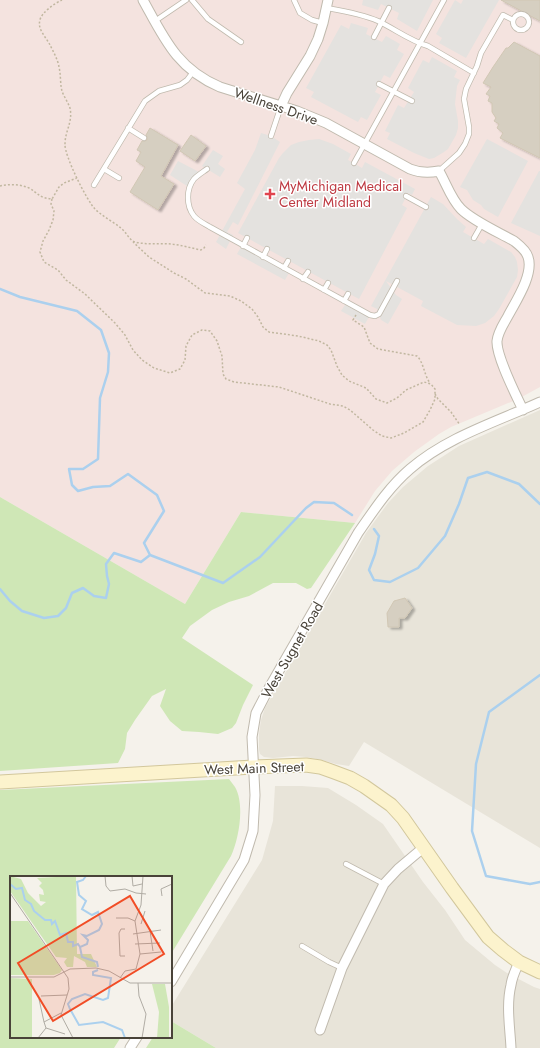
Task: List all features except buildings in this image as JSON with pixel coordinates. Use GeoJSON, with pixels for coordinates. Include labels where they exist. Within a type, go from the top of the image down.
{"type":"FeatureCollection","features":[{"type":"Feature","properties":{"kind":"street","name":"Wellness Drive"},"geometry":{"type":"LineString","coordinates":[[143,0],[174,53],[184,65],[211,83],[297,111],[326,123],[410,169],[431,173],[439,171]]}},
{"type":"Feature","properties":{"kind":"street"},"geometry":{"type":"LineString","coordinates":[[281,106],[289,89],[310,56],[318,39],[328,4]]}},
{"type":"Feature","properties":{"kind":"street"},"geometry":{"type":"LineString","coordinates":[[439,171],[460,208],[469,216],[514,241],[525,251],[528,257],[528,276],[499,332],[497,343],[503,365],[523,410]]}},
{"type":"Feature","properties":{"kind":"street","name":"West Sugnet Road"},"geometry":{"type":"LineString","coordinates":[[172,980],[244,860],[253,831],[256,795],[252,737],[256,713],[268,688],[358,533],[391,488],[410,469],[428,456],[455,440],[540,402]]}},
{"type":"Feature","properties":{"kind":"street","name":"West Main Street"},"geometry":{"type":"LineString","coordinates":[[0,782],[253,767],[306,765],[320,767],[350,778],[391,805],[403,818],[488,937],[519,962],[540,972]]}},
{"type":"Feature","properties":{"kind":"street"},"geometry":{"type":"LineString","coordinates":[[320,1030],[342,968],[384,884],[398,869],[423,848]]}},
{"type":"Feature","properties":{"kind":"street"},"geometry":{"type":"LineString","coordinates":[[511,1048],[509,1004],[510,987],[519,962]]}},
{"type":"Feature","properties":{"kind":"street"},"geometry":{"type":"LineString","coordinates":[[130,1048],[136,1038]]}},
{"type":"Feature","properties":{"kind":"lane"},"geometry":{"type":"LineString","coordinates":[[155,21],[186,0]]}},
{"type":"Feature","properties":{"kind":"lane"},"geometry":{"type":"LineString","coordinates":[[192,0],[208,19],[241,42]]}},
{"type":"Feature","properties":{"kind":"lane"},"geometry":{"type":"LineString","coordinates":[[294,0],[300,13],[312,20],[323,23]]}},
{"type":"Feature","properties":{"kind":"lane"},"geometry":{"type":"LineString","coordinates":[[354,163],[444,0]]}},
{"type":"Feature","properties":{"kind":"lane"},"geometry":{"type":"LineString","coordinates":[[328,4],[360,14],[381,23],[420,44],[428,46],[474,73]]}},
{"type":"Feature","properties":{"kind":"lane"},"geometry":{"type":"LineString","coordinates":[[374,37],[389,8]]}},
{"type":"Feature","properties":{"kind":"lane"},"geometry":{"type":"LineString","coordinates":[[439,171],[459,153],[469,134],[464,99],[466,90],[481,53],[503,14],[514,20]]}},
{"type":"Feature","properties":{"kind":"lane"},"geometry":{"type":"LineString","coordinates":[[94,185],[145,101],[159,91],[180,85],[187,80],[193,72]]}},
{"type":"Feature","properties":{"kind":"lane"},"geometry":{"type":"LineString","coordinates":[[379,84],[412,101]]}},
{"type":"Feature","properties":{"kind":"lane"},"geometry":{"type":"LineString","coordinates":[[271,136],[281,106]]}},
{"type":"Feature","properties":{"kind":"lane"},"geometry":{"type":"LineString","coordinates":[[128,128],[144,138]]}},
{"type":"Feature","properties":{"kind":"lane"},"geometry":{"type":"LineString","coordinates":[[104,169],[119,178]]}},
{"type":"Feature","properties":{"kind":"lane"},"geometry":{"type":"LineString","coordinates":[[207,169],[194,179],[187,198],[189,209],[195,218],[243,246],[370,315],[374,316],[379,314],[397,281]]}},
{"type":"Feature","properties":{"kind":"lane"},"geometry":{"type":"LineString","coordinates":[[406,196],[426,207]]}},
{"type":"Feature","properties":{"kind":"lane"},"geometry":{"type":"LineString","coordinates":[[474,238],[482,223]]}},
{"type":"Feature","properties":{"kind":"lane"},"geometry":{"type":"LineString","coordinates":[[243,246],[247,238]]}},
{"type":"Feature","properties":{"kind":"lane"},"geometry":{"type":"LineString","coordinates":[[263,257],[267,250]]}},
{"type":"Feature","properties":{"kind":"lane"},"geometry":{"type":"LineString","coordinates":[[284,268],[288,261]]}},
{"type":"Feature","properties":{"kind":"lane"},"geometry":{"type":"LineString","coordinates":[[303,278],[308,272]]}},
{"type":"Feature","properties":{"kind":"lane"},"geometry":{"type":"LineString","coordinates":[[324,290],[328,283]]}},
{"type":"Feature","properties":{"kind":"lane"},"geometry":{"type":"LineString","coordinates":[[344,301],[348,294]]}},
{"type":"Feature","properties":{"kind":"lane"},"geometry":{"type":"LineString","coordinates":[[346,864],[384,884]]}},
{"type":"Feature","properties":{"kind":"lane"},"geometry":{"type":"LineString","coordinates":[[302,946],[342,968]]}},
{"type":"Feature","properties":{"kind":"path"},"geometry":{"type":"LineString","coordinates":[[62,0],[54,4],[43,14],[40,20],[40,26],[58,65],[62,90],[68,101],[70,110],[65,150],[89,202],[95,209],[123,229],[129,238],[149,256],[174,273],[186,279],[205,293],[230,296],[241,301],[252,309],[263,327],[269,332],[298,336],[319,341],[327,345],[331,350],[342,376],[349,381],[366,388],[376,400],[387,403],[417,384],[424,382],[431,384]]}},
{"type":"Feature","properties":{"kind":"path"},"geometry":{"type":"LineString","coordinates":[[77,178],[64,183],[59,187],[52,199],[51,204],[54,211],[54,216],[40,252],[44,262],[58,270],[66,280],[97,305],[115,323],[133,350],[142,360],[154,368],[170,373],[180,369],[185,360],[186,346],[192,335],[202,330],[210,331],[217,341],[222,356],[223,374],[226,379],[234,382],[279,387],[330,404],[343,406],[382,436],[391,438],[404,434],[423,422],[435,399],[435,389],[427,379],[421,360],[417,356],[378,349],[370,343],[364,327],[353,320],[356,314]]}},
{"type":"Feature","properties":{"kind":"path"},"geometry":{"type":"LineString","coordinates":[[0,186],[9,184],[23,186],[45,198],[52,199]]}},
{"type":"Feature","properties":{"kind":"path"},"geometry":{"type":"LineString","coordinates":[[133,242],[172,244],[201,250],[206,245]]}},
{"type":"Feature","properties":{"kind":"path"},"geometry":{"type":"LineString","coordinates":[[435,394],[438,399],[452,412],[460,425]]}},
{"type":"Feature","properties":{"kind":"shaded area","name":"MyMichigan Medical Center Midland"},"geometry":{"type":"Polygon","coordinates":[[[0,0],[540,0],[540,387],[518,399],[451,427],[414,452],[392,471],[375,491],[355,523],[241,512],[185,604],[0,497],[0,0]]]}},
{"type":"Feature","properties":{"kind":"shaded area"},"geometry":{"type":"Polygon","coordinates":[[[363,0],[433,0],[417,31],[397,19],[399,13],[381,4],[378,10],[362,5],[363,0]]]}},
{"type":"Feature","properties":{"kind":"shaded area"},"geometry":{"type":"Polygon","coordinates":[[[455,0],[461,4],[463,0],[499,0],[466,58],[439,43],[442,38],[436,34],[455,0]]]}},
{"type":"Feature","properties":{"kind":"shaded area"},"geometry":{"type":"Polygon","coordinates":[[[351,23],[368,28],[366,34],[382,42],[386,36],[400,44],[397,50],[404,54],[390,78],[384,75],[375,92],[381,95],[367,120],[361,117],[358,122],[311,97],[314,92],[306,88],[341,25],[349,29],[351,23]]]}},
{"type":"Feature","properties":{"kind":"shaded area"},"geometry":{"type":"Polygon","coordinates":[[[432,57],[457,71],[454,77],[460,80],[457,86],[455,104],[458,121],[456,135],[448,149],[434,158],[429,159],[387,139],[390,133],[385,131],[398,105],[404,108],[414,92],[408,88],[423,60],[429,63],[432,57]]]}},
{"type":"Feature","properties":{"kind":"shaded area"},"geometry":{"type":"Polygon","coordinates":[[[261,133],[271,136],[280,142],[238,225],[233,222],[227,232],[233,235],[226,249],[216,242],[245,189],[237,183],[255,150],[261,133]]]}},
{"type":"Feature","properties":{"kind":"shaded area"},"geometry":{"type":"Polygon","coordinates":[[[319,139],[333,144],[351,154],[348,160],[362,168],[365,162],[415,189],[412,195],[408,193],[402,205],[407,208],[359,299],[238,233],[283,153],[291,145],[299,142],[319,139]]]}},
{"type":"Feature","properties":{"kind":"shaded area"},"geometry":{"type":"Polygon","coordinates":[[[487,139],[528,161],[498,217],[484,209],[473,200],[467,190],[460,187],[487,139]]]}},
{"type":"Feature","properties":{"kind":"shaded area"},"geometry":{"type":"Polygon","coordinates":[[[213,150],[223,156],[218,164],[225,169],[220,177],[202,166],[213,150]]]}},
{"type":"Feature","properties":{"kind":"shaded area"},"geometry":{"type":"Polygon","coordinates":[[[178,161],[201,173],[190,188],[170,175],[178,161]]]}},
{"type":"Feature","properties":{"kind":"shaded area"},"geometry":{"type":"Polygon","coordinates":[[[540,171],[540,236],[511,223],[540,171]]]}},
{"type":"Feature","properties":{"kind":"shaded area"},"geometry":{"type":"Polygon","coordinates":[[[431,197],[443,204],[466,227],[463,232],[484,244],[488,239],[511,252],[515,257],[518,270],[517,277],[499,309],[494,316],[485,323],[476,326],[457,325],[421,306],[423,301],[386,281],[396,295],[402,299],[388,324],[381,320],[377,309],[371,306],[431,197]]]}},
{"type":"Feature","properties":{"kind":"shaded area"},"geometry":{"type":"Polygon","coordinates":[[[242,245],[290,271],[285,280],[237,254],[242,245]]]}},
{"type":"Feature","properties":{"kind":"shaded area"},"geometry":{"type":"Polygon","coordinates":[[[347,302],[370,315],[365,324],[341,311],[347,302]]]}},
{"type":"Feature","properties":{"kind":"shaded area"},"geometry":{"type":"Polygon","coordinates":[[[540,410],[540,848],[364,742],[349,766],[306,757],[293,756],[273,758],[264,757],[260,754],[259,734],[265,708],[366,533],[388,503],[403,487],[428,466],[459,446],[540,410]]]}},
{"type":"Feature","properties":{"kind":"shaded area"},"geometry":{"type":"Polygon","coordinates":[[[275,786],[302,786],[328,788],[383,824],[465,940],[507,973],[540,989],[540,1048],[216,1048],[172,1022],[172,1005],[262,860],[273,821],[275,786]]]}},
{"type":"Feature","properties":{"kind":"green space"},"geometry":{"type":"Polygon","coordinates":[[[0,497],[185,604],[241,512],[355,523],[311,588],[307,589],[296,583],[273,583],[249,596],[229,602],[212,610],[190,626],[182,638],[253,685],[236,723],[232,728],[218,734],[182,731],[170,721],[160,706],[166,689],[152,696],[135,720],[127,733],[125,749],[118,763],[0,771],[0,497]]]}},
{"type":"Feature","properties":{"kind":"green space"},"geometry":{"type":"Polygon","coordinates":[[[229,779],[235,787],[240,803],[240,822],[234,849],[172,952],[172,876],[10,876],[10,1038],[120,1038],[114,1048],[0,1048],[0,790],[229,779]]]}},
{"type":"Feature","properties":{"kind":"green space"},"geometry":{"type":"Polygon","coordinates":[[[172,1022],[216,1048],[146,1048],[152,1038],[172,1038],[172,1022]]]}},
{"type":"Feature","properties":{"kind":"waterway"},"geometry":{"type":"LineString","coordinates":[[0,289],[20,297],[77,311],[101,330],[109,353],[108,372],[100,398],[98,459],[83,469],[69,469],[72,485],[78,491],[93,487],[110,486],[128,474],[157,495],[164,511],[144,543],[150,555],[223,583],[260,557],[306,508],[314,502],[334,503],[352,515]]}},
{"type":"Feature","properties":{"kind":"waterway"},"geometry":{"type":"LineString","coordinates":[[374,529],[379,536],[375,554],[369,570],[374,580],[390,582],[418,568],[445,536],[459,504],[468,478],[487,472],[519,484],[540,504]]}},
{"type":"Feature","properties":{"kind":"waterway"},"geometry":{"type":"LineString","coordinates":[[0,589],[10,601],[22,611],[44,618],[58,616],[66,608],[72,593],[83,588],[94,596],[106,598],[109,584],[106,564],[114,553],[141,562],[150,555]]}},
{"type":"Feature","properties":{"kind":"waterway"},"geometry":{"type":"LineString","coordinates":[[540,675],[489,712],[476,764],[472,831],[486,876],[530,884],[540,882]]}},
{"type":"Feature","properties":{"kind":"place","name":"MyMichigan Medical Center Midland"},"geometry":{"type":"Point","coordinates":[270,194]}}]}
